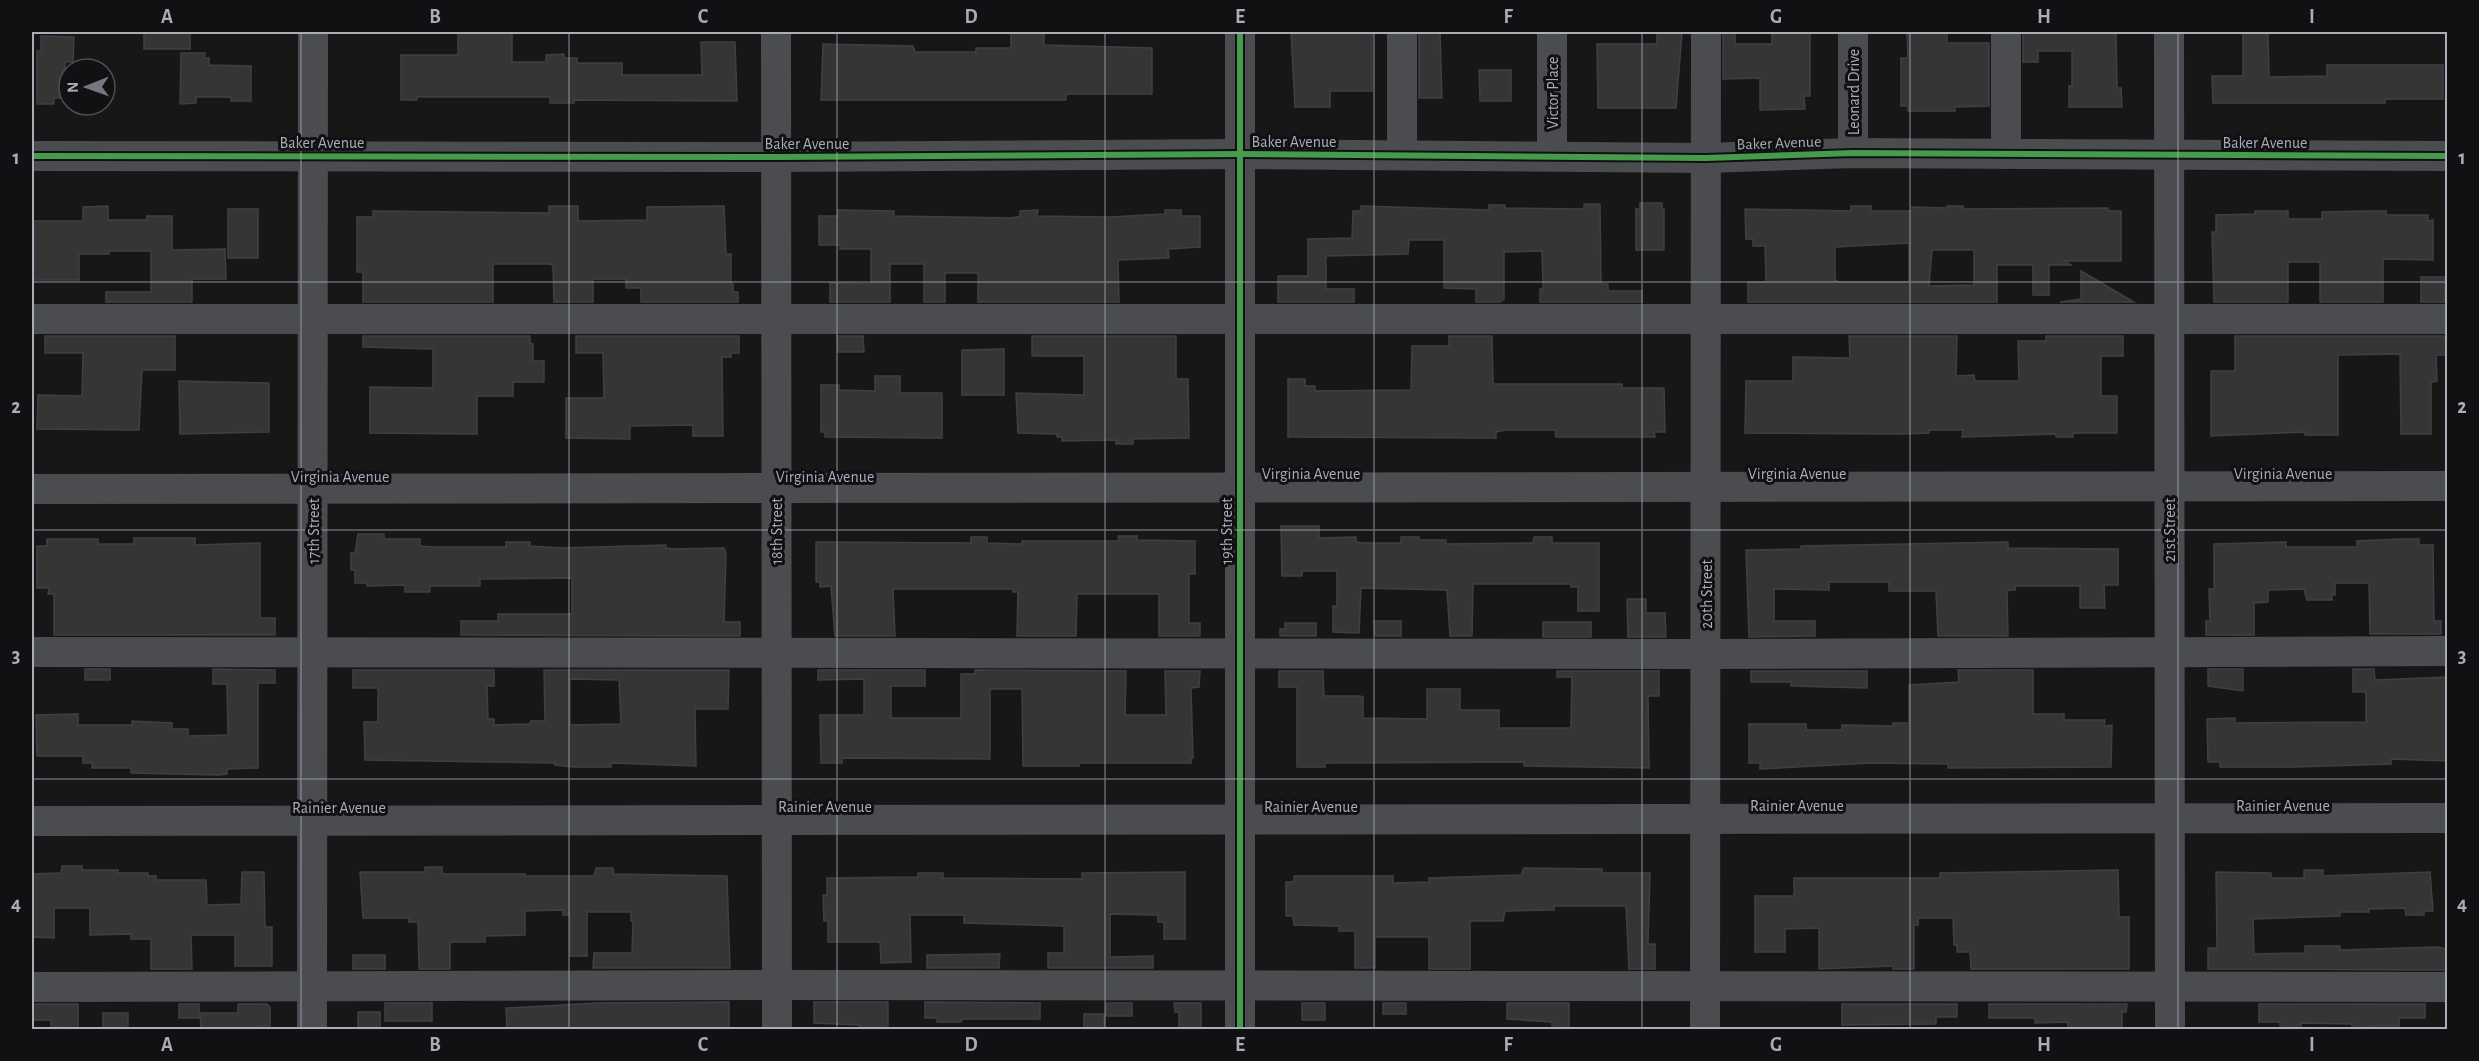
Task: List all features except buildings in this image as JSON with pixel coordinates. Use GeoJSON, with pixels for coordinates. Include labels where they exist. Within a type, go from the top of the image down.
{"type":"FeatureCollection","features":[{"type":"Feature","properties":{"kind":"street","name":"17th Street"},"geometry":{"type":"LineString","coordinates":[[312,1029],[313,32]]}},
{"type":"Feature","properties":{"kind":"street","name":"18th Street"},"geometry":{"type":"LineString","coordinates":[[776,32],[777,1029]]}},
{"type":"Feature","properties":{"kind":"street","name":"19th Street"},"geometry":{"type":"LineString","coordinates":[[1240,32],[1240,1029]]}},
{"type":"Feature","properties":{"kind":"street"},"geometry":{"type":"LineString","coordinates":[[1402,32],[1402,154]]}},
{"type":"Feature","properties":{"kind":"street","name":"Victor Place"},"geometry":{"type":"LineString","coordinates":[[1552,32],[1552,155]]}},
{"type":"Feature","properties":{"kind":"street","name":"20th Street"},"geometry":{"type":"LineString","coordinates":[[1705,1029],[1706,32]]}},
{"type":"Feature","properties":{"kind":"street","name":"Leonard Drive"},"geometry":{"type":"LineString","coordinates":[[1853,32],[1853,153]]}},
{"type":"Feature","properties":{"kind":"street"},"geometry":{"type":"LineString","coordinates":[[2006,32],[2006,154]]}},
{"type":"Feature","properties":{"kind":"street","name":"21st Street"},"geometry":{"type":"LineString","coordinates":[[2169,32],[2170,1029]]}},
{"type":"Feature","properties":{"kind":"street","name":"Baker Avenue"},"geometry":{"type":"LineString","coordinates":[[32,156],[776,157],[1402,154],[1706,158],[1853,153],[2448,156]]}},
{"type":"Feature","properties":{"kind":"street"},"geometry":{"type":"LineString","coordinates":[[32,319],[1240,321],[2448,319]]}},
{"type":"Feature","properties":{"kind":"street","name":"Virginia Avenue"},"geometry":{"type":"LineString","coordinates":[[32,489],[776,490],[1239,486],[2448,486]]}},
{"type":"Feature","properties":{"kind":"street"},"geometry":{"type":"LineString","coordinates":[[32,652],[1706,654],[2448,651]]}},
{"type":"Feature","properties":{"kind":"street","name":"Rainier Avenue"},"geometry":{"type":"LineString","coordinates":[[32,821],[2448,818]]}},
{"type":"Feature","properties":{"kind":"street"},"geometry":{"type":"LineString","coordinates":[[32,987],[777,984],[2448,987]]}},
{"type":"Feature","properties":{"kind":"cycle path"},"geometry":{"type":"LineString","coordinates":[[1240,32],[1240,1030]]}},
{"type":"Feature","properties":{"kind":"cycle path"},"geometry":{"type":"LineString","coordinates":[[32,156],[776,157],[1240,154],[1706,158],[1853,153],[2448,156]]}}]}
